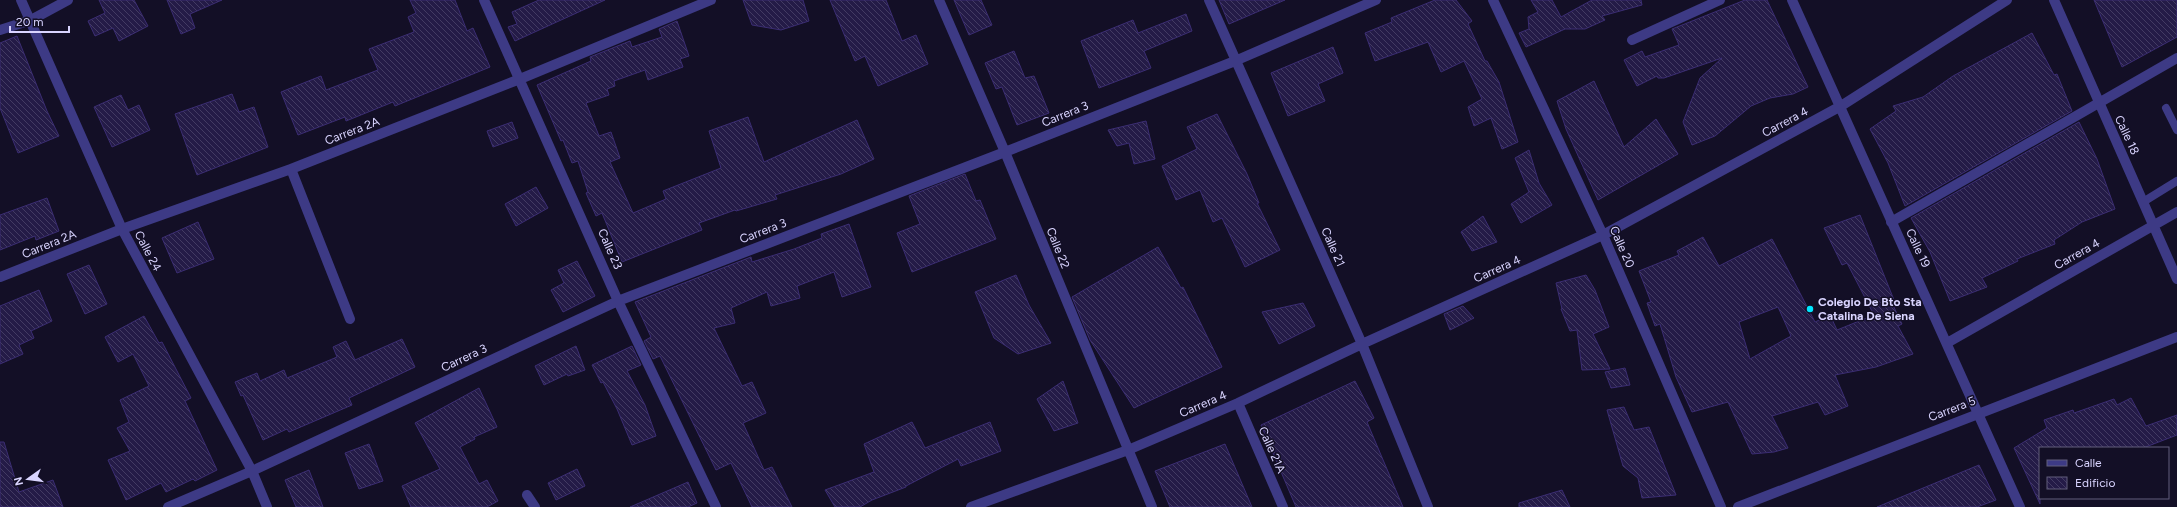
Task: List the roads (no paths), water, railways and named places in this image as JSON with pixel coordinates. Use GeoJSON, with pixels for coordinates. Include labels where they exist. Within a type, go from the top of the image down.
{"type":"FeatureCollection","features":[{"type":"Feature","properties":{"kind":"street","name":"Calle 24"},"geometry":{"type":"LineString","coordinates":[[21,0],[122,229],[252,471],[267,507]]}},
{"type":"Feature","properties":{"kind":"street"},"geometry":{"type":"LineString","coordinates":[[0,30],[31,20],[68,0]]}},
{"type":"Feature","properties":{"kind":"street","name":"Calle 23"},"geometry":{"type":"LineString","coordinates":[[484,0],[618,301],[716,507]]}},
{"type":"Feature","properties":{"kind":"street","name":"Carrera 2A"},"geometry":{"type":"LineString","coordinates":[[0,277],[122,229],[291,169],[520,79],[711,0]]}},
{"type":"Feature","properties":{"kind":"street","name":"Calle 22"},"geometry":{"type":"LineString","coordinates":[[939,0],[1152,507]]}},
{"type":"Feature","properties":{"kind":"street","name":"Calle 21"},"geometry":{"type":"LineString","coordinates":[[1209,0],[1362,344],[1428,507]]}},
{"type":"Feature","properties":{"kind":"street","name":"Carrera 3"},"geometry":{"type":"LineString","coordinates":[[168,507],[252,471],[618,301],[1235,61],[1376,0]]}},
{"type":"Feature","properties":{"kind":"street","name":"Calle 20"},"geometry":{"type":"LineString","coordinates":[[1493,0],[1603,235],[1720,507]]}},
{"type":"Feature","properties":{"kind":"street"},"geometry":{"type":"LineString","coordinates":[[1632,40],[1720,0]]}},
{"type":"Feature","properties":{"kind":"street","name":"Calle 19"},"geometry":{"type":"LineString","coordinates":[[1792,0],[1841,106],[1891,222],[2020,507]]}},
{"type":"Feature","properties":{"kind":"street","name":"Carrera 4"},"geometry":{"type":"LineString","coordinates":[[971,507],[1128,450],[1238,403],[1362,344],[1603,235],[1841,106],[2007,0]]}},
{"type":"Feature","properties":{"kind":"street","name":"Calle 18"},"geometry":{"type":"LineString","coordinates":[[2054,0],[2177,280]]}},
{"type":"Feature","properties":{"kind":"street"},"geometry":{"type":"LineString","coordinates":[[1891,222],[2177,58]]}},
{"type":"Feature","properties":{"kind":"street"},"geometry":{"type":"LineString","coordinates":[[291,169],[350,319]]}},
{"type":"Feature","properties":{"kind":"street","name":"Carrera 4"},"geometry":{"type":"LineString","coordinates":[[1947,343],[2177,212]]}},
{"type":"Feature","properties":{"kind":"street","name":"Carrera 5"},"geometry":{"type":"LineString","coordinates":[[1738,507],[1978,412],[2177,337]]}},
{"type":"Feature","properties":{"kind":"street","name":"Calle 21A"},"geometry":{"type":"LineString","coordinates":[[1238,403],[1283,507]]}},
{"type":"Feature","properties":{"kind":"street"},"geometry":{"type":"LineString","coordinates":[[527,495],[535,507]]}},
{"type":"Feature","properties":{"kind":"lane"},"geometry":{"type":"LineString","coordinates":[[2166,108],[2177,130]]}},
{"type":"Feature","properties":{"kind":"lane"},"geometry":{"type":"LineString","coordinates":[[2143,202],[2177,181]]}},
{"type":"Feature","properties":{"kind":"place","name":"Colegio De Bto Sta Catalina De Siena"},"geometry":{"type":"Point","coordinates":[1810,309]}}]}
